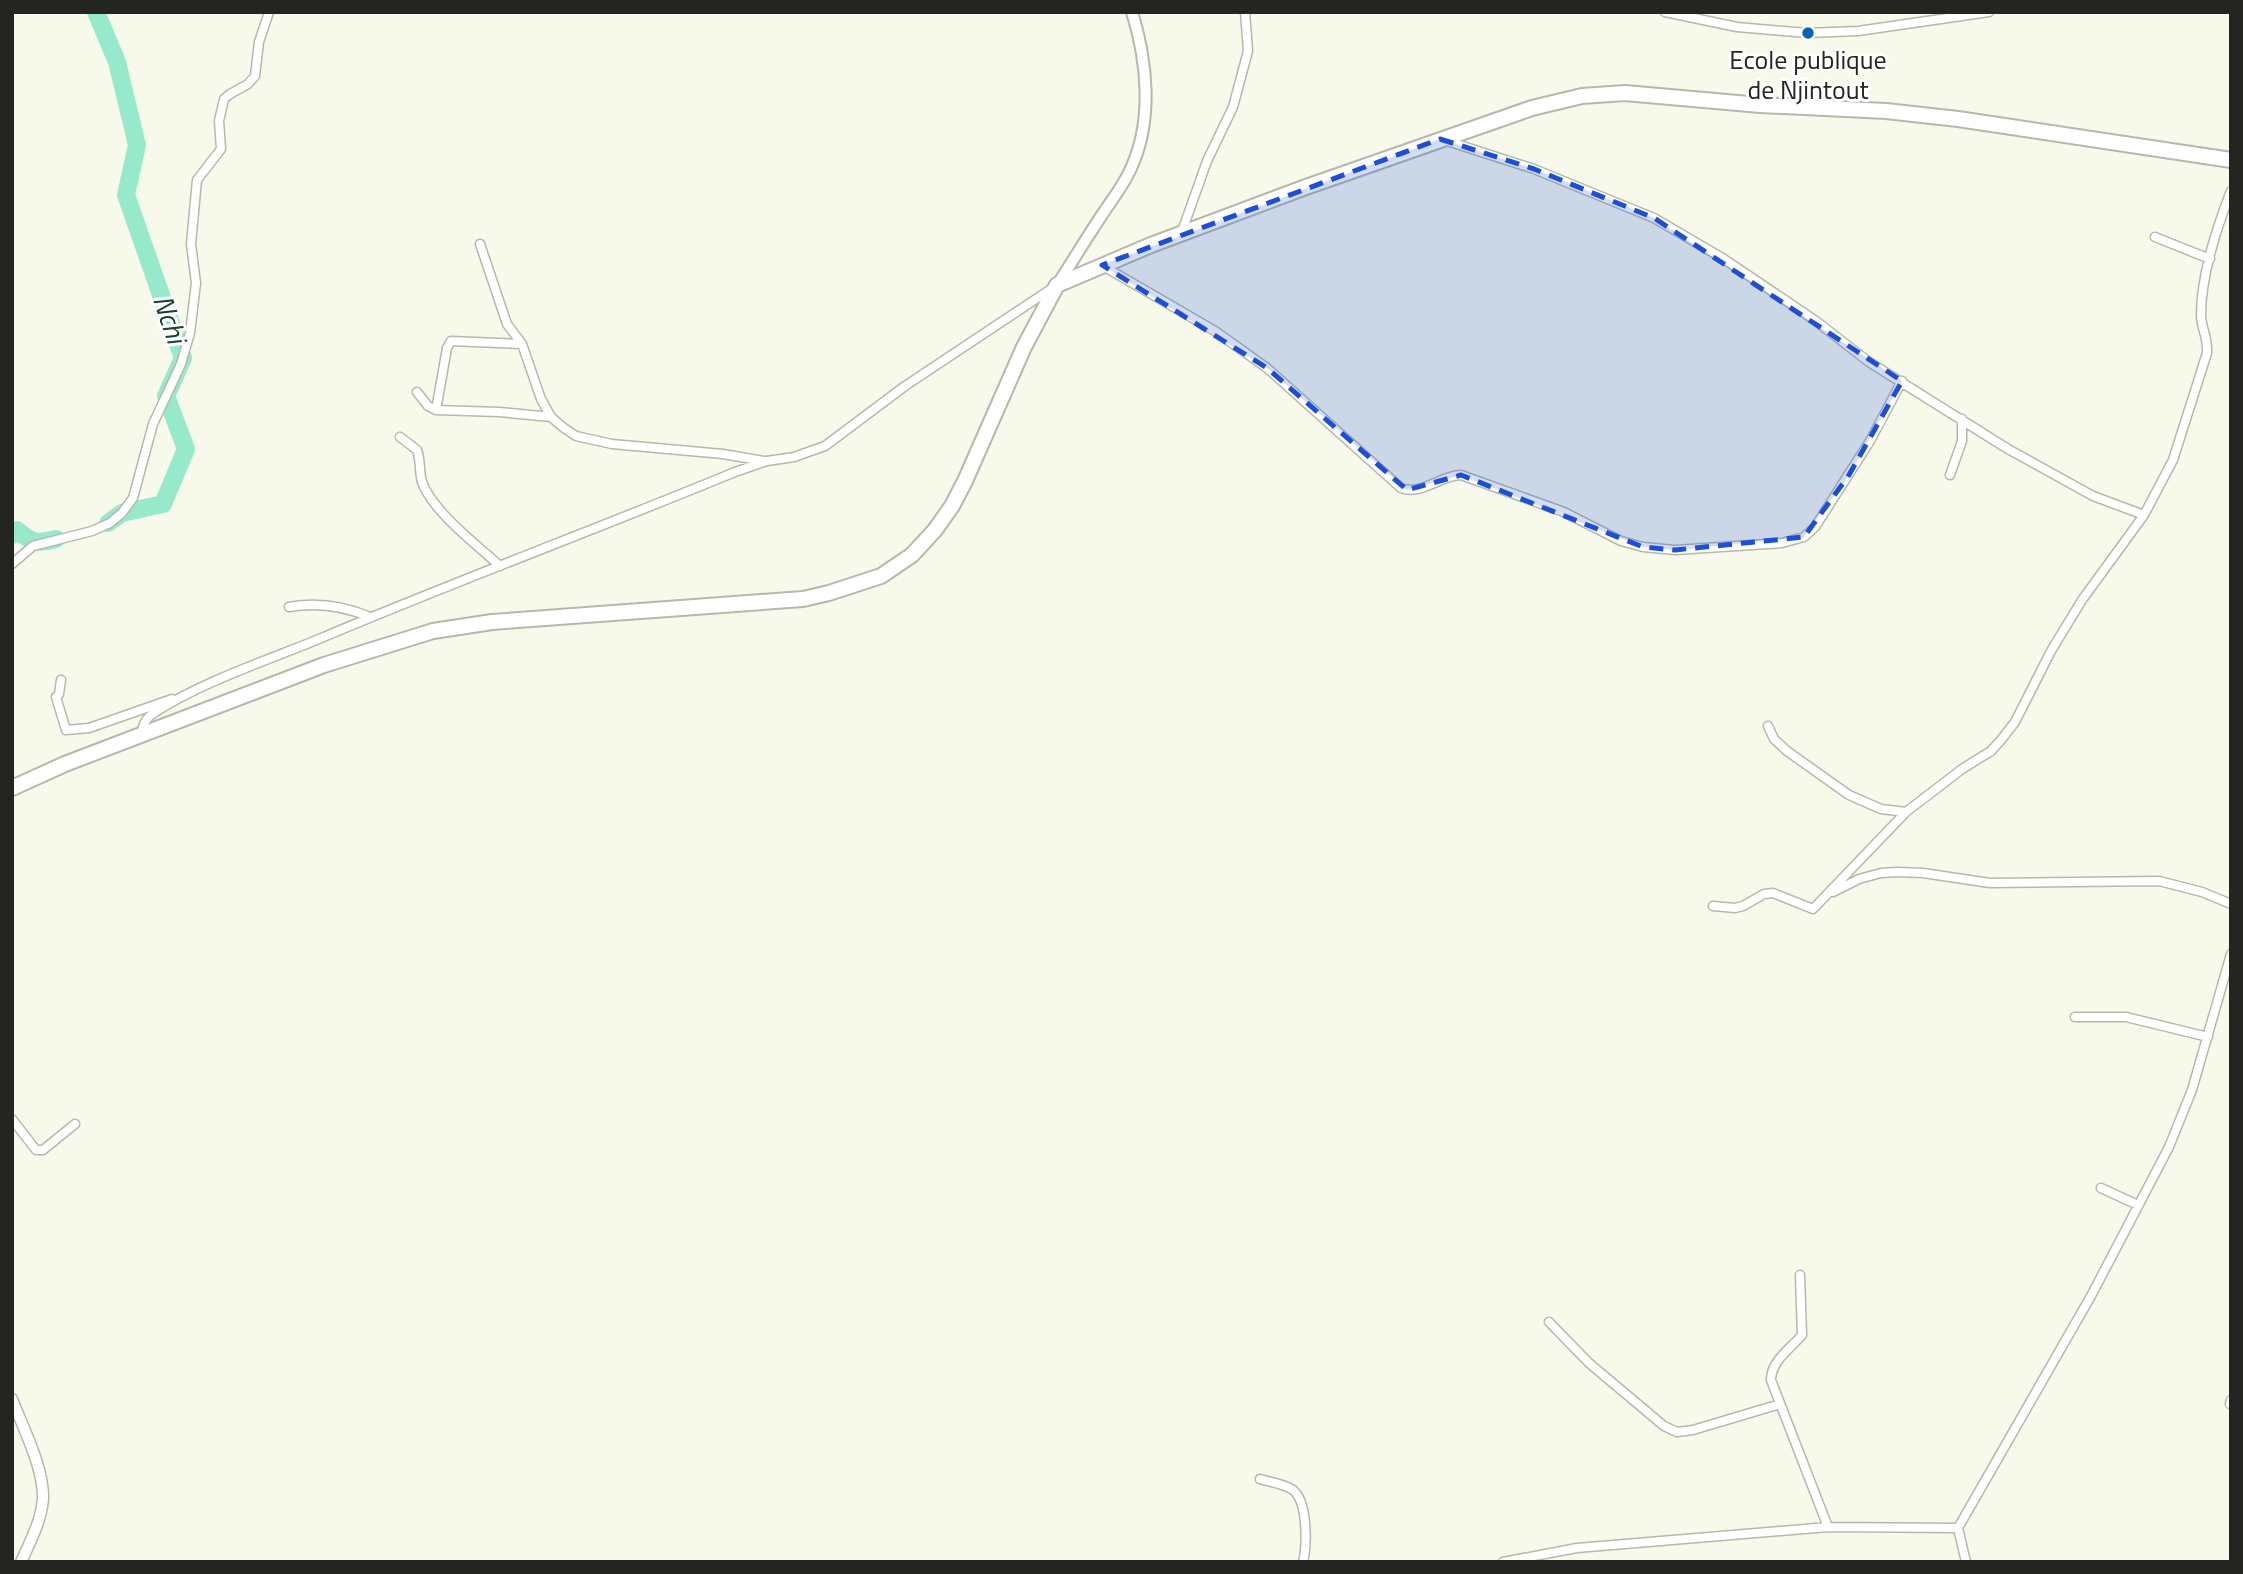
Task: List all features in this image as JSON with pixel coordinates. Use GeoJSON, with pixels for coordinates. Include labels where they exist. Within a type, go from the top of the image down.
{"type":"FeatureCollection","features":[{"type":"Feature","properties":{"kind":"highway"},"geometry":{"type":"LineString","coordinates":[[12,788],[65,764],[324,665],[433,631],[504,621],[803,599],[881,576],[912,555],[952,506],[1024,346],[1057,285],[1181,234],[1482,124],[1557,101],[1625,93],[1760,105],[1920,114],[2231,160]]}},
{"type":"Feature","properties":{"kind":"main road"},"geometry":{"type":"LineString","coordinates":[[1057,285],[1123,184],[1138,149],[1145,101],[1145,75],[1132,12]]}},
{"type":"Feature","properties":{"kind":"street"},"geometry":{"type":"LineString","coordinates":[[12,564],[33,546],[92,531],[110,523],[122,513],[132,498],[153,424],[181,364],[190,333],[196,283],[191,244],[197,180],[221,149],[219,121],[224,99],[248,84],[255,76],[258,42],[269,12]]}},
{"type":"Feature","properties":{"kind":"street"},"geometry":{"type":"LineString","coordinates":[[1181,234],[1198,183],[1237,95],[1248,51],[1245,12]]}},
{"type":"Feature","properties":{"kind":"street"},"geometry":{"type":"LineString","coordinates":[[1665,12],[1737,27],[1807,33],[1858,31],[1919,20],[1989,12]]}},
{"type":"Feature","properties":{"kind":"street"},"geometry":{"type":"LineString","coordinates":[[1919,20],[1929,12]]}},
{"type":"Feature","properties":{"kind":"street"},"geometry":{"type":"LineString","coordinates":[[1440,139],[1522,165],[1654,218],[1746,274],[1816,321],[1869,362],[2008,449],[2093,496],[2144,515]]}},
{"type":"Feature","properties":{"kind":"street"},"geometry":{"type":"LineString","coordinates":[[1713,906],[1735,908],[1764,894],[1773,893],[1813,909],[1906,812],[1962,769],[1991,751],[2015,722],[2051,651],[2082,600],[2144,515],[2173,460],[2207,353],[2207,335],[2200,319],[2213,242],[2231,191]]}},
{"type":"Feature","properties":{"kind":"street"},"geometry":{"type":"LineString","coordinates":[[2155,237],[2210,260]]}},
{"type":"Feature","properties":{"kind":"street"},"geometry":{"type":"LineString","coordinates":[[480,244],[507,324],[522,344],[535,384],[551,417],[576,436],[632,446],[767,461]]}},
{"type":"Feature","properties":{"kind":"street"},"geometry":{"type":"LineString","coordinates":[[1102,265],[1215,331],[1267,369],[1401,488],[1412,491],[1461,475],[1564,512],[1621,541],[1643,547],[1675,550],[1782,543],[1804,537],[1815,527],[1849,475],[1902,381]]}},
{"type":"Feature","properties":{"kind":"street"},"geometry":{"type":"LineString","coordinates":[[61,680],[59,694],[55,697],[66,730],[89,728],[182,697],[370,617],[767,461],[794,457],[825,446],[905,386],[1057,285]]}},
{"type":"Feature","properties":{"kind":"street"},"geometry":{"type":"LineString","coordinates":[[436,410],[447,348],[451,341],[522,344]]}},
{"type":"Feature","properties":{"kind":"street"},"geometry":{"type":"LineString","coordinates":[[417,393],[428,406],[436,410],[551,417]]}},
{"type":"Feature","properties":{"kind":"street"},"geometry":{"type":"LineString","coordinates":[[1950,475],[1962,441],[1962,419]]}},
{"type":"Feature","properties":{"kind":"street"},"geometry":{"type":"LineString","coordinates":[[400,437],[418,450],[424,487],[439,507],[463,534],[500,566]]}},
{"type":"Feature","properties":{"kind":"street"},"geometry":{"type":"LineString","coordinates":[[289,607],[304,604],[329,605],[370,617]]}},
{"type":"Feature","properties":{"kind":"street"},"geometry":{"type":"LineString","coordinates":[[141,735],[147,719],[182,697]]}},
{"type":"Feature","properties":{"kind":"street"},"geometry":{"type":"LineString","coordinates":[[1768,726],[1774,739],[1787,751],[1849,795],[1881,809],[1906,812]]}},
{"type":"Feature","properties":{"kind":"street"},"geometry":{"type":"LineString","coordinates":[[1828,894],[1859,879],[1897,872],[1990,883],[2159,881],[2202,892],[2231,904]]}},
{"type":"Feature","properties":{"kind":"street"},"geometry":{"type":"LineString","coordinates":[[1966,1562],[1958,1528],[2091,1296],[2159,1167],[2183,1114],[2231,954]]}},
{"type":"Feature","properties":{"kind":"street"},"geometry":{"type":"LineString","coordinates":[[2075,1017],[2126,1017],[2208,1037]]}},
{"type":"Feature","properties":{"kind":"street"},"geometry":{"type":"LineString","coordinates":[[12,1119],[36,1150],[43,1150],[75,1124]]}},
{"type":"Feature","properties":{"kind":"street"},"geometry":{"type":"LineString","coordinates":[[2101,1188],[2138,1205]]}},
{"type":"Feature","properties":{"kind":"street"},"geometry":{"type":"LineString","coordinates":[[1800,1275],[1802,1335],[1775,1364],[1771,1380],[1828,1527]]}},
{"type":"Feature","properties":{"kind":"street"},"geometry":{"type":"LineString","coordinates":[[1549,1322],[1589,1363],[1664,1426],[1677,1432],[1693,1430],[1780,1404]]}},
{"type":"Feature","properties":{"kind":"street"},"geometry":{"type":"LineString","coordinates":[[12,1399],[40,1474],[43,1499],[37,1527],[21,1562]]}},
{"type":"Feature","properties":{"kind":"street"},"geometry":{"type":"LineString","coordinates":[[1260,1479],[1292,1490],[1296,1494],[1307,1532],[1303,1562]]}},
{"type":"Feature","properties":{"kind":"street"},"geometry":{"type":"LineString","coordinates":[[1503,1562],[1577,1548],[1828,1527],[1958,1528]]}},
{"type":"Feature","properties":{"kind":"highlighted area"},"geometry":{"type":"Polygon","coordinates":[[[1440,139],[1534,169],[1654,218],[1902,381],[1849,475],[1804,537],[1675,550],[1643,547],[1461,475],[1407,490],[1267,368],[1102,265],[1440,139]]]}},
{"type":"Feature","properties":{"kind":"waterway","name":"Nchi"},"geometry":{"type":"LineString","coordinates":[[96,12],[117,62],[137,145],[126,195],[183,358],[166,396],[186,449],[163,504],[122,513],[108,523]]}},
{"type":"Feature","properties":{"kind":"waterway","name":"Nchi"},"geometry":{"type":"LineString","coordinates":[[12,535],[17,530],[35,541],[56,539]]}},
{"type":"Feature","properties":{"kind":"place","name":"Ecole publique de Njintout"},"geometry":{"type":"Point","coordinates":[1808,33]}}]}
